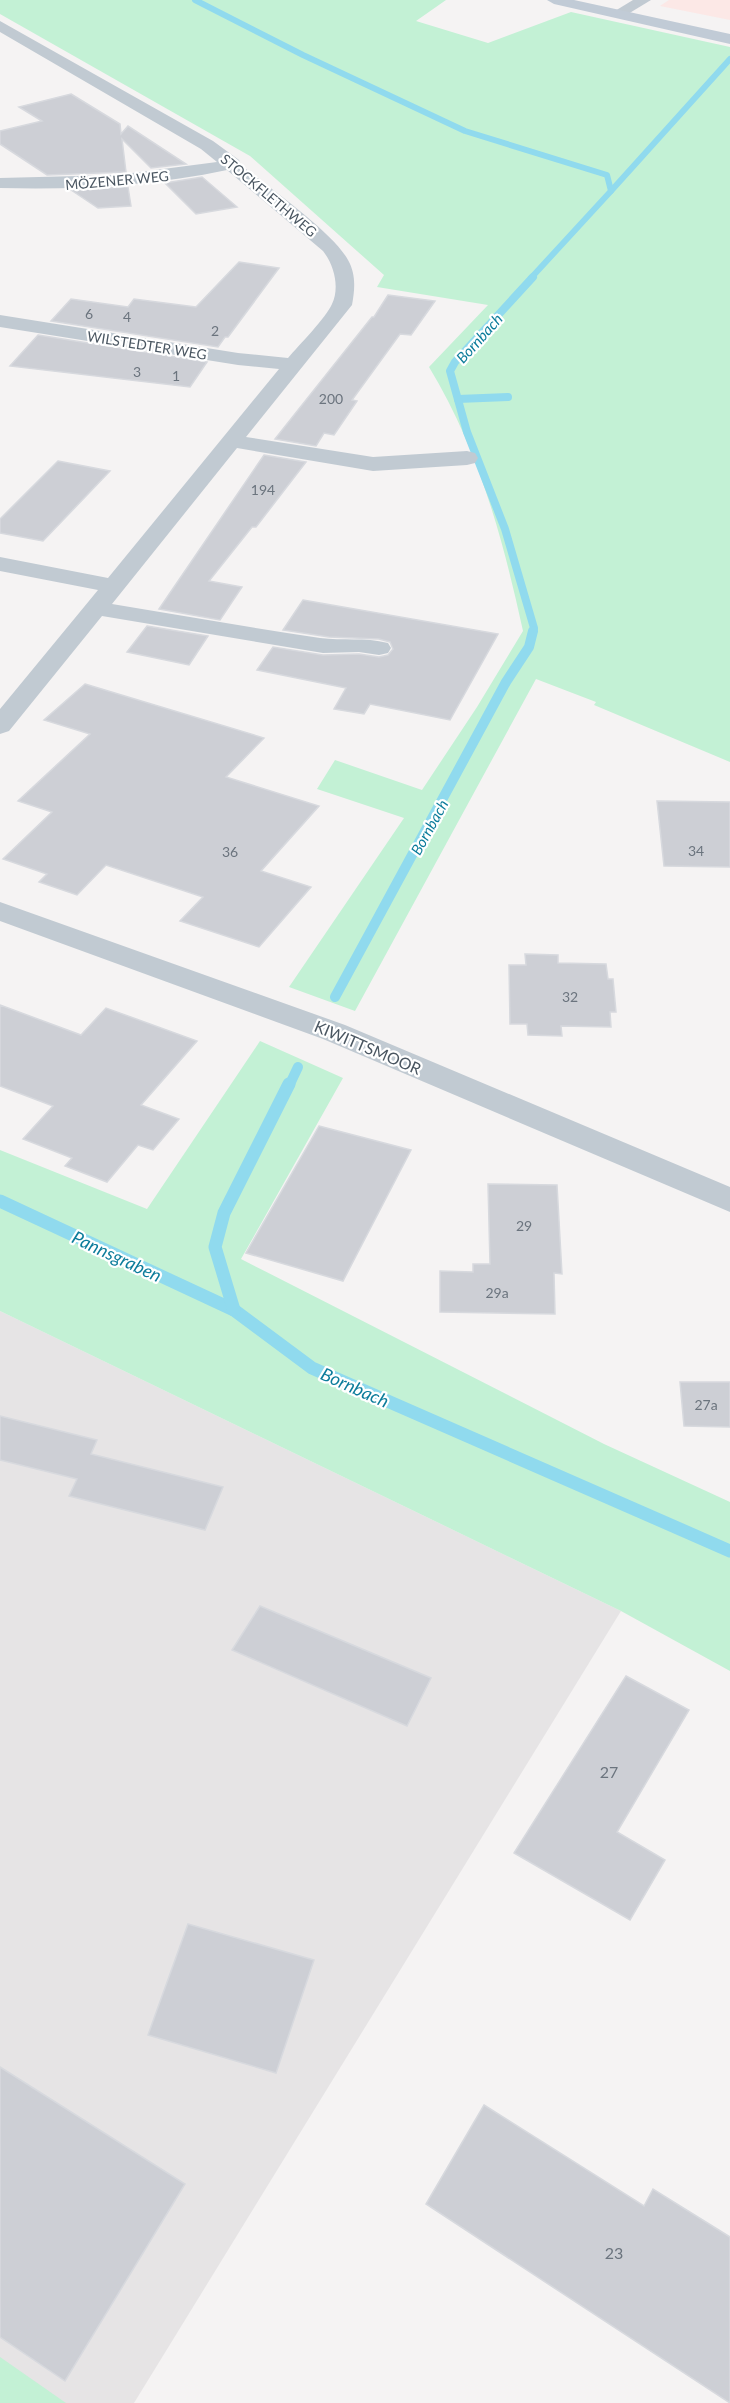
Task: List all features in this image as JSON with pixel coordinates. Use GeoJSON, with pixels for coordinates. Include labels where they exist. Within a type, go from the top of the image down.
{"type":"FeatureCollection","features":[{"type":"Feature","properties":{"kind":"street"},"geometry":{"type":"LineString","coordinates":[[554,0],[730,39]]}},
{"type":"Feature","properties":{"kind":"street"},"geometry":{"type":"LineString","coordinates":[[618,14],[644,0]]}},
{"type":"Feature","properties":{"kind":"street","name":"STOCKFLETHWEG"},"geometry":{"type":"LineString","coordinates":[[0,26],[207,145],[233,164],[316,233],[339,257],[346,281],[342,305],[0,726]]}},
{"type":"Feature","properties":{"kind":"street","name":"MÖZENER WEG"},"geometry":{"type":"LineString","coordinates":[[0,183],[68,185],[132,180],[189,173],[233,164]]}},
{"type":"Feature","properties":{"kind":"street","name":"WILSTEDTER WEG"},"geometry":{"type":"LineString","coordinates":[[0,321],[238,359],[294,365]]}},
{"type":"Feature","properties":{"kind":"street"},"geometry":{"type":"LineString","coordinates":[[231,441],[373,464],[467,458]]}},
{"type":"Feature","properties":{"kind":"street"},"geometry":{"type":"LineString","coordinates":[[0,564],[113,586]]}},
{"type":"Feature","properties":{"kind":"street"},"geometry":{"type":"LineString","coordinates":[[96,608],[323,646],[359,645],[379,648]]}},
{"type":"Feature","properties":{"kind":"street","name":"KIWITTSMOOR"},"geometry":{"type":"LineString","coordinates":[[0,911],[343,1036],[730,1200]]}},
{"type":"Feature","properties":{"kind":"shaded area"},"geometry":{"type":"Polygon","coordinates":[[[669,0],[730,0],[730,20],[660,6],[669,0]]]}},
{"type":"Feature","properties":{"kind":"shaded area"},"geometry":{"type":"Polygon","coordinates":[[[0,1311],[621,1611],[134,2403],[0,2403],[0,1311]]]}},
{"type":"Feature","properties":{"kind":"green space"},"geometry":{"type":"Polygon","coordinates":[[[0,0],[446,0],[416,21],[488,43],[571,12],[730,47],[730,762],[594,705],[596,702],[536,679],[355,1011],[289,987],[404,818],[317,789],[335,760],[422,790],[477,707],[523,631],[507,562],[487,494],[462,429],[429,367],[488,305],[377,287],[384,275],[250,156],[0,14],[0,0]]]}},
{"type":"Feature","properties":{"kind":"green space"},"geometry":{"type":"Polygon","coordinates":[[[260,1041],[343,1078],[241,1259],[604,1444],[730,1502],[730,1671],[621,1611],[0,1311],[0,1150],[147,1209],[260,1041]]]}},
{"type":"Feature","properties":{"kind":"green space"},"geometry":{"type":"Polygon","coordinates":[[[0,2357],[66,2403],[0,2403],[0,2357]]]}},
{"type":"Feature","properties":{"kind":"building"},"geometry":{"type":"Polygon","coordinates":[[[71,94],[120,124],[121,134],[128,126],[186,164],[151,168],[122,139],[126,172],[47,175],[0,144],[0,131],[42,121],[19,107],[71,94]]]}},
{"type":"Feature","properties":{"kind":"building"},"geometry":{"type":"Polygon","coordinates":[[[202,177],[237,207],[196,214],[165,183],[202,177]]]}},
{"type":"Feature","properties":{"kind":"building"},"geometry":{"type":"Polygon","coordinates":[[[128,187],[131,206],[98,208],[71,190],[128,187]]]}},
{"type":"Feature","properties":{"kind":"building"},"geometry":{"type":"Polygon","coordinates":[[[239,262],[279,268],[228,337],[225,337],[218,347],[51,321],[71,299],[128,307],[134,299],[196,307],[239,262]]]}},
{"type":"Feature","properties":{"kind":"building"},"geometry":{"type":"Polygon","coordinates":[[[388,295],[435,301],[411,335],[400,334],[352,400],[357,401],[334,435],[324,433],[316,446],[275,439],[374,317],[388,295]]]}},
{"type":"Feature","properties":{"kind":"building"},"geometry":{"type":"Polygon","coordinates":[[[38,335],[207,362],[190,387],[10,366],[38,335]]]}},
{"type":"Feature","properties":{"kind":"building"},"geometry":{"type":"Polygon","coordinates":[[[264,455],[306,462],[256,527],[252,527],[209,581],[242,587],[220,620],[159,609],[264,455]]]}},
{"type":"Feature","properties":{"kind":"building"},"geometry":{"type":"Polygon","coordinates":[[[58,461],[110,471],[43,541],[0,533],[0,519],[58,461]]]}},
{"type":"Feature","properties":{"kind":"building"},"geometry":{"type":"Polygon","coordinates":[[[303,600],[498,634],[450,720],[370,704],[364,714],[334,709],[346,688],[257,670],[273,647],[323,655],[359,654],[379,657],[388,655],[393,649],[390,642],[379,639],[329,637],[283,630],[303,600]]]}},
{"type":"Feature","properties":{"kind":"building"},"geometry":{"type":"Polygon","coordinates":[[[147,626],[208,636],[189,665],[127,652],[147,626]]]}},
{"type":"Feature","properties":{"kind":"building"},"geometry":{"type":"Polygon","coordinates":[[[85,684],[264,738],[226,777],[319,806],[261,871],[311,887],[259,947],[180,921],[203,897],[106,865],[77,895],[39,882],[47,874],[3,859],[52,812],[18,801],[90,734],[44,720],[85,684]]]}},
{"type":"Feature","properties":{"kind":"building"},"geometry":{"type":"Polygon","coordinates":[[[657,801],[730,802],[730,867],[664,866],[657,801]]]}},
{"type":"Feature","properties":{"kind":"building"},"geometry":{"type":"Polygon","coordinates":[[[525,954],[558,955],[558,963],[606,964],[608,979],[613,979],[616,1012],[610,1012],[611,1027],[561,1026],[562,1036],[528,1035],[527,1024],[510,1024],[509,965],[526,965],[525,954]]]}},
{"type":"Feature","properties":{"kind":"building"},"geometry":{"type":"Polygon","coordinates":[[[0,1005],[81,1035],[106,1008],[197,1041],[141,1105],[179,1119],[153,1150],[138,1145],[107,1182],[65,1166],[72,1158],[23,1139],[53,1106],[0,1086],[0,1005]]]}},
{"type":"Feature","properties":{"kind":"building"},"geometry":{"type":"Polygon","coordinates":[[[319,1126],[411,1150],[343,1281],[246,1253],[319,1126]]]}},
{"type":"Feature","properties":{"kind":"building"},"geometry":{"type":"Polygon","coordinates":[[[488,1184],[557,1185],[562,1274],[554,1273],[555,1314],[440,1312],[440,1271],[473,1272],[473,1264],[490,1264],[488,1184]]]}},
{"type":"Feature","properties":{"kind":"building"},"geometry":{"type":"Polygon","coordinates":[[[680,1382],[730,1382],[730,1427],[684,1426],[680,1382]]]}},
{"type":"Feature","properties":{"kind":"building"},"geometry":{"type":"Polygon","coordinates":[[[0,1416],[97,1440],[91,1454],[223,1487],[205,1530],[69,1496],[77,1479],[0,1460],[0,1416]]]}},
{"type":"Feature","properties":{"kind":"building"},"geometry":{"type":"Polygon","coordinates":[[[260,1606],[431,1678],[407,1726],[232,1650],[260,1606]]]}},
{"type":"Feature","properties":{"kind":"building"},"geometry":{"type":"Polygon","coordinates":[[[626,1676],[689,1710],[617,1832],[665,1860],[630,1920],[514,1853],[626,1676]]]}},
{"type":"Feature","properties":{"kind":"building"},"geometry":{"type":"Polygon","coordinates":[[[188,1924],[314,1960],[276,2073],[148,2035],[188,1924]]]}},
{"type":"Feature","properties":{"kind":"building"},"geometry":{"type":"Polygon","coordinates":[[[0,2067],[185,2184],[65,2381],[0,2337],[0,2067]]]}},
{"type":"Feature","properties":{"kind":"building"},"geometry":{"type":"Polygon","coordinates":[[[484,2105],[644,2206],[653,2189],[730,2237],[730,2403],[426,2204],[484,2105]]]}},
{"type":"Feature","properties":{"kind":"waterway","name":"Bornbach"},"geometry":{"type":"LineString","coordinates":[[195,0],[303,55],[465,131],[607,175],[611,191]]}},
{"type":"Feature","properties":{"kind":"waterway"},"geometry":{"type":"LineString","coordinates":[[611,191],[730,59]]}},
{"type":"Feature","properties":{"kind":"waterway","name":"Bornbach"},"geometry":{"type":"LineString","coordinates":[[531,278],[611,191]]}},
{"type":"Feature","properties":{"kind":"waterway","name":"Bornbach"},"geometry":{"type":"LineString","coordinates":[[533,277],[455,362],[450,371],[467,432],[505,529],[534,628],[533,633]]}},
{"type":"Feature","properties":{"kind":"waterway"},"geometry":{"type":"LineString","coordinates":[[458,399],[508,397]]}},
{"type":"Feature","properties":{"kind":"waterway","name":"Bornbach"},"geometry":{"type":"LineString","coordinates":[[335,997],[506,682],[529,647],[533,631]]}},
{"type":"Feature","properties":{"kind":"waterway","name":"Bornbach"},"geometry":{"type":"LineString","coordinates":[[289,1086],[298,1067]]}},
{"type":"Feature","properties":{"kind":"waterway","name":"Bornbach"},"geometry":{"type":"LineString","coordinates":[[234,1310],[215,1247],[224,1213],[289,1084]]}},
{"type":"Feature","properties":{"kind":"waterway","name":"Pannsgraben"},"geometry":{"type":"LineString","coordinates":[[0,1201],[234,1310]]}},
{"type":"Feature","properties":{"kind":"waterway","name":"Bornbach"},"geometry":{"type":"LineString","coordinates":[[234,1310],[312,1368],[730,1551]]}}]}
